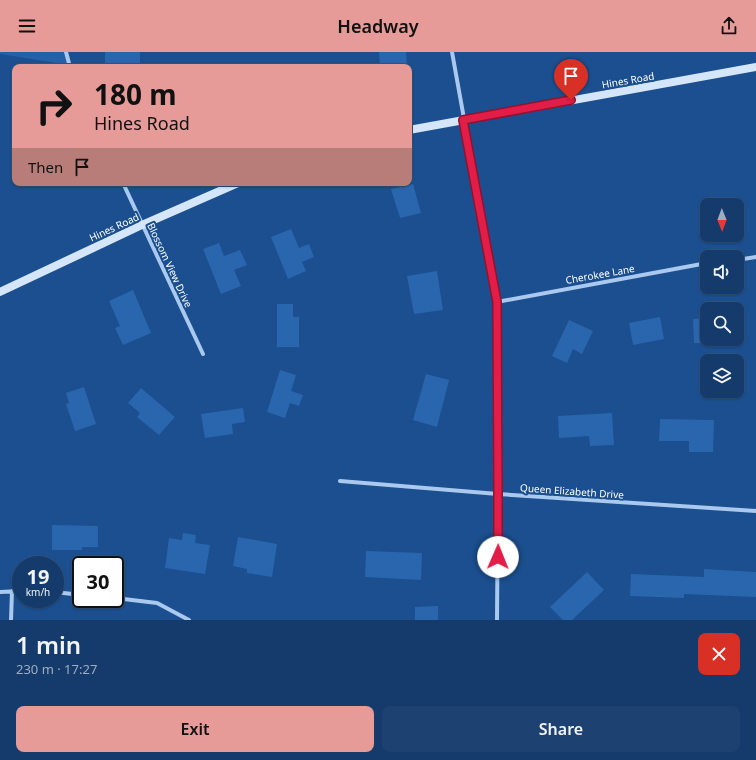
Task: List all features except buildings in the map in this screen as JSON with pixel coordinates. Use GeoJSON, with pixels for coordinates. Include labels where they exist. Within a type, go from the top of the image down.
{"type":"FeatureCollection","features":[{"type":"Feature","properties":{"kind":"street"},"geometry":{"type":"LineString","coordinates":[[66,52],[69,64]]}},
{"type":"Feature","properties":{"kind":"street"},"geometry":{"type":"LineString","coordinates":[[452,52],[463,120],[497,302],[497,620]]}},
{"type":"Feature","properties":{"kind":"street","name":"Hines Road"},"geometry":{"type":"LineString","coordinates":[[412,129],[756,67]]}},
{"type":"Feature","properties":{"kind":"street","name":"Blossom View Drive"},"geometry":{"type":"LineString","coordinates":[[124,186],[203,354]]}},
{"type":"Feature","properties":{"kind":"street","name":"Hines Road"},"geometry":{"type":"LineString","coordinates":[[0,292],[142,225],[231,186]]}},
{"type":"Feature","properties":{"kind":"street"},"geometry":{"type":"LineString","coordinates":[[744,259],[756,257]]}},
{"type":"Feature","properties":{"kind":"street","name":"Cherokee Lane"},"geometry":{"type":"LineString","coordinates":[[497,302],[700,264]]}},
{"type":"Feature","properties":{"kind":"street","name":"Queen Elizabeth Drive"},"geometry":{"type":"LineString","coordinates":[[340,481],[498,494],[756,510]]}},
{"type":"Feature","properties":{"kind":"street"},"geometry":{"type":"LineString","coordinates":[[0,592],[12,591],[11,620]]}},
{"type":"Feature","properties":{"kind":"street"},"geometry":{"type":"LineString","coordinates":[[124,599],[156,603],[190,620]]}},
{"type":"Feature","properties":{"kind":"shaded area"},"geometry":{"type":"Polygon","coordinates":[[[0,52],[66,52],[69,64],[63,64],[0,54],[0,52]]]}},
{"type":"Feature","properties":{"kind":"route"},"geometry":{"type":"LineString","coordinates":[[498,557],[497,302],[463,120],[571,100]]}}]}
